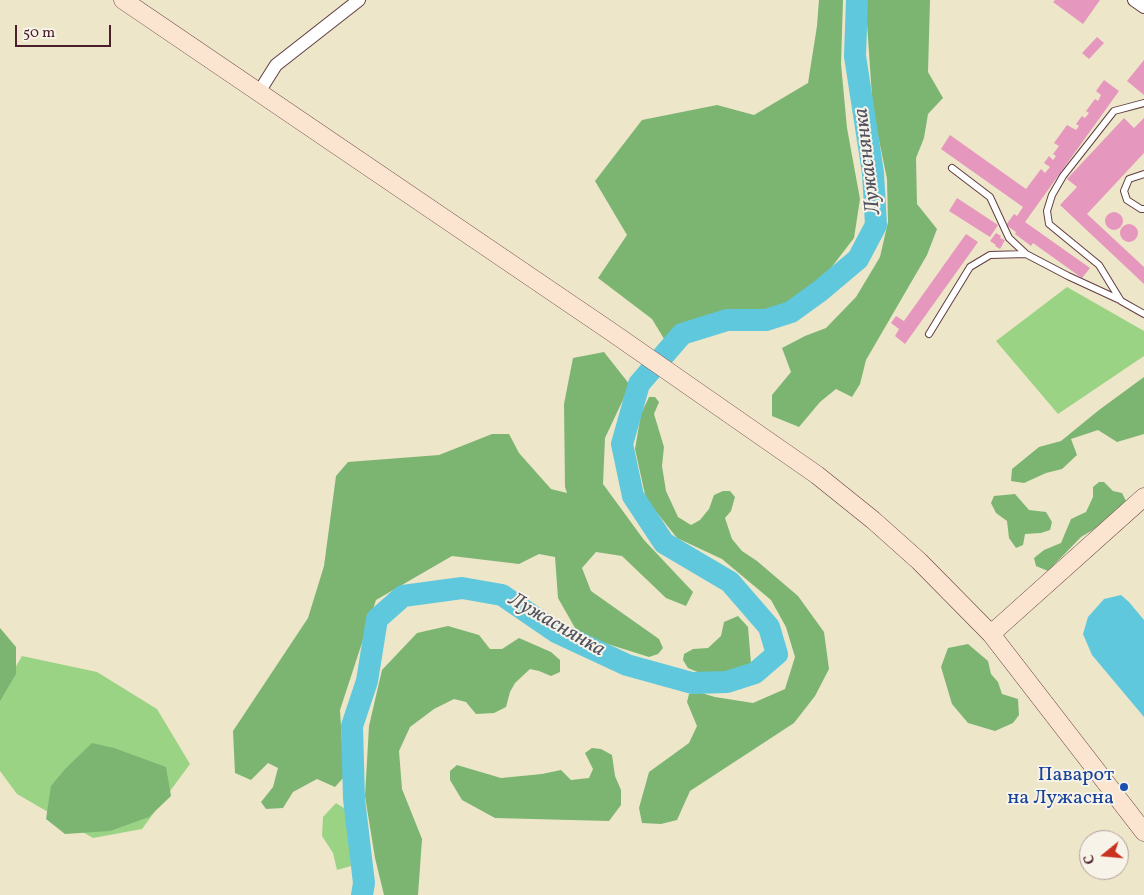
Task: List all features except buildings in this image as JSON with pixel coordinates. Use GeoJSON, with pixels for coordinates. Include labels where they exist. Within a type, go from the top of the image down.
{"type":"FeatureCollection","features":[{"type":"Feature","properties":{"kind":"main road"},"geometry":{"type":"LineString","coordinates":[[124,0],[614,333],[817,476],[872,520],[919,561],[991,634],[1144,832]]}},
{"type":"Feature","properties":{"kind":"main road"},"geometry":{"type":"LineString","coordinates":[[991,634],[1144,497]]}},
{"type":"Feature","properties":{"kind":"street"},"geometry":{"type":"LineString","coordinates":[[260,92],[276,65],[359,0]]}},
{"type":"Feature","properties":{"kind":"street"},"geometry":{"type":"LineString","coordinates":[[1134,0],[1144,7]]}},
{"type":"Feature","properties":{"kind":"lane"},"geometry":{"type":"LineString","coordinates":[[1121,301],[1099,265],[1049,224],[1047,211],[1052,195],[1063,176],[1114,111],[1144,103]]}},
{"type":"Feature","properties":{"kind":"lane"},"geometry":{"type":"LineString","coordinates":[[952,168],[990,197],[1009,238],[1026,254],[1144,314]]}},
{"type":"Feature","properties":{"kind":"lane"},"geometry":{"type":"LineString","coordinates":[[1144,174],[1130,180],[1124,191],[1127,200],[1144,209]]}},
{"type":"Feature","properties":{"kind":"lane"},"geometry":{"type":"LineString","coordinates":[[930,334],[970,267],[990,255],[1026,254]]}},
{"type":"Feature","properties":{"kind":"green space"},"geometry":{"type":"Polygon","coordinates":[[[819,0],[843,0],[841,64],[847,128],[860,199],[854,238],[804,303],[756,318],[711,321],[692,327],[666,342],[652,319],[598,278],[627,235],[595,181],[642,120],[717,105],[754,115],[808,83],[819,0]]]}},
{"type":"Feature","properties":{"kind":"green space"},"geometry":{"type":"Polygon","coordinates":[[[867,0],[930,0],[928,72],[943,98],[928,114],[924,138],[916,158],[917,204],[937,229],[927,255],[866,360],[860,384],[852,397],[836,389],[820,402],[799,427],[772,416],[772,395],[791,372],[782,348],[826,328],[856,297],[880,257],[888,222],[887,179],[873,111],[867,0]]]}},
{"type":"Feature","properties":{"kind":"green space"},"geometry":{"type":"Polygon","coordinates":[[[1067,287],[1144,331],[1144,356],[1058,414],[996,341],[1067,287]]]}},
{"type":"Feature","properties":{"kind":"green space"},"geometry":{"type":"Polygon","coordinates":[[[604,352],[630,385],[605,438],[603,484],[644,540],[693,592],[686,606],[666,598],[622,556],[596,552],[582,568],[591,591],[659,639],[663,648],[658,654],[649,657],[579,635],[558,598],[555,557],[539,554],[519,564],[452,556],[376,600],[340,710],[344,777],[335,787],[317,779],[293,792],[283,808],[266,809],[261,802],[273,787],[278,768],[268,763],[251,780],[235,773],[233,731],[308,618],[324,566],[336,476],[348,462],[439,455],[492,434],[509,434],[519,453],[551,489],[567,493],[565,487],[564,404],[573,358],[604,352]]]}},
{"type":"Feature","properties":{"kind":"green space"},"geometry":{"type":"Polygon","coordinates":[[[1144,377],[1144,434],[1117,442],[1098,430],[1071,439],[1077,455],[1062,469],[1046,473],[1024,483],[1011,481],[1012,469],[1039,447],[1061,441],[1144,377]]]}},
{"type":"Feature","properties":{"kind":"green space"},"geometry":{"type":"Polygon","coordinates":[[[649,397],[655,397],[659,402],[654,414],[664,447],[662,466],[666,491],[678,517],[691,525],[700,520],[709,509],[714,495],[723,491],[730,491],[735,497],[731,511],[725,518],[732,539],[742,551],[757,561],[798,596],[824,632],[829,669],[815,696],[794,723],[690,791],[677,820],[661,824],[642,823],[639,808],[649,772],[689,743],[697,726],[687,702],[689,694],[698,692],[715,697],[753,703],[785,689],[795,657],[786,627],[771,600],[722,559],[677,538],[646,499],[635,449],[641,414],[649,397]]]}},
{"type":"Feature","properties":{"kind":"green space"},"geometry":{"type":"Polygon","coordinates":[[[1099,482],[1104,482],[1113,491],[1122,493],[1126,501],[1116,516],[1081,537],[1048,571],[1036,566],[1034,558],[1044,550],[1061,543],[1071,519],[1086,512],[1093,497],[1093,487],[1099,482]]]}},
{"type":"Feature","properties":{"kind":"green space"},"geometry":{"type":"Polygon","coordinates":[[[1015,494],[1029,510],[1046,512],[1052,522],[1050,530],[1041,533],[1025,534],[1023,545],[1016,548],[1009,538],[1007,521],[996,513],[991,503],[994,496],[1015,494]]]}},
{"type":"Feature","properties":{"kind":"green space"},"geometry":{"type":"Polygon","coordinates":[[[738,616],[748,627],[751,663],[741,670],[707,676],[688,668],[683,660],[684,654],[693,649],[708,648],[721,636],[724,622],[738,616]]]}},
{"type":"Feature","properties":{"kind":"green space"},"geometry":{"type":"Polygon","coordinates":[[[448,626],[479,635],[490,649],[502,649],[519,638],[551,652],[560,660],[560,672],[551,676],[530,669],[515,683],[510,692],[506,707],[494,713],[476,714],[466,702],[454,699],[434,709],[410,727],[399,751],[402,789],[422,839],[418,895],[384,895],[375,858],[365,796],[369,726],[382,670],[417,633],[448,626]]]}},
{"type":"Feature","properties":{"kind":"green space"},"geometry":{"type":"Polygon","coordinates":[[[0,628],[16,647],[16,674],[0,701],[0,628]]]}},
{"type":"Feature","properties":{"kind":"green space"},"geometry":{"type":"Polygon","coordinates":[[[968,644],[988,661],[991,674],[998,682],[1002,694],[1018,699],[1019,715],[1013,723],[995,731],[968,723],[952,704],[941,667],[948,648],[968,644]]]}},
{"type":"Feature","properties":{"kind":"green space"},"geometry":{"type":"Polygon","coordinates":[[[22,656],[97,672],[157,709],[190,764],[142,829],[93,838],[17,794],[0,771],[0,694],[22,656]]]}},
{"type":"Feature","properties":{"kind":"green space"},"geometry":{"type":"Polygon","coordinates":[[[92,743],[114,748],[166,767],[171,796],[149,817],[110,831],[65,834],[46,819],[51,786],[65,769],[92,743]]]}},
{"type":"Feature","properties":{"kind":"green space"},"geometry":{"type":"Polygon","coordinates":[[[592,748],[601,749],[612,755],[615,776],[621,790],[621,805],[609,821],[495,818],[462,800],[450,780],[450,771],[457,765],[501,778],[561,770],[571,780],[589,778],[593,769],[585,753],[592,748]]]}},
{"type":"Feature","properties":{"kind":"green space"},"geometry":{"type":"Polygon","coordinates":[[[336,803],[347,810],[351,866],[337,870],[333,853],[322,836],[323,817],[336,803]]]}},
{"type":"Feature","properties":{"kind":"water"},"geometry":{"type":"Polygon","coordinates":[[[1121,595],[1144,620],[1144,717],[1092,655],[1083,634],[1088,617],[1104,599],[1121,595]]]}},
{"type":"Feature","properties":{"kind":"waterway","name":"Лужаснянка"},"geometry":{"type":"LineString","coordinates":[[362,895],[364,883],[354,799],[352,726],[367,681],[377,619],[403,596],[462,588],[502,595],[556,632],[627,665],[692,683],[727,682],[755,673],[777,654],[769,627],[730,582],[664,543],[633,496],[622,444],[639,384],[682,334],[727,320],[766,320],[791,312],[820,291],[858,259],[876,225],[873,173],[855,56],[857,0]]}},
{"type":"Feature","properties":{"kind":"place","name":"Паварот на Лужасна"},"geometry":{"type":"Point","coordinates":[1124,787]}}]}
